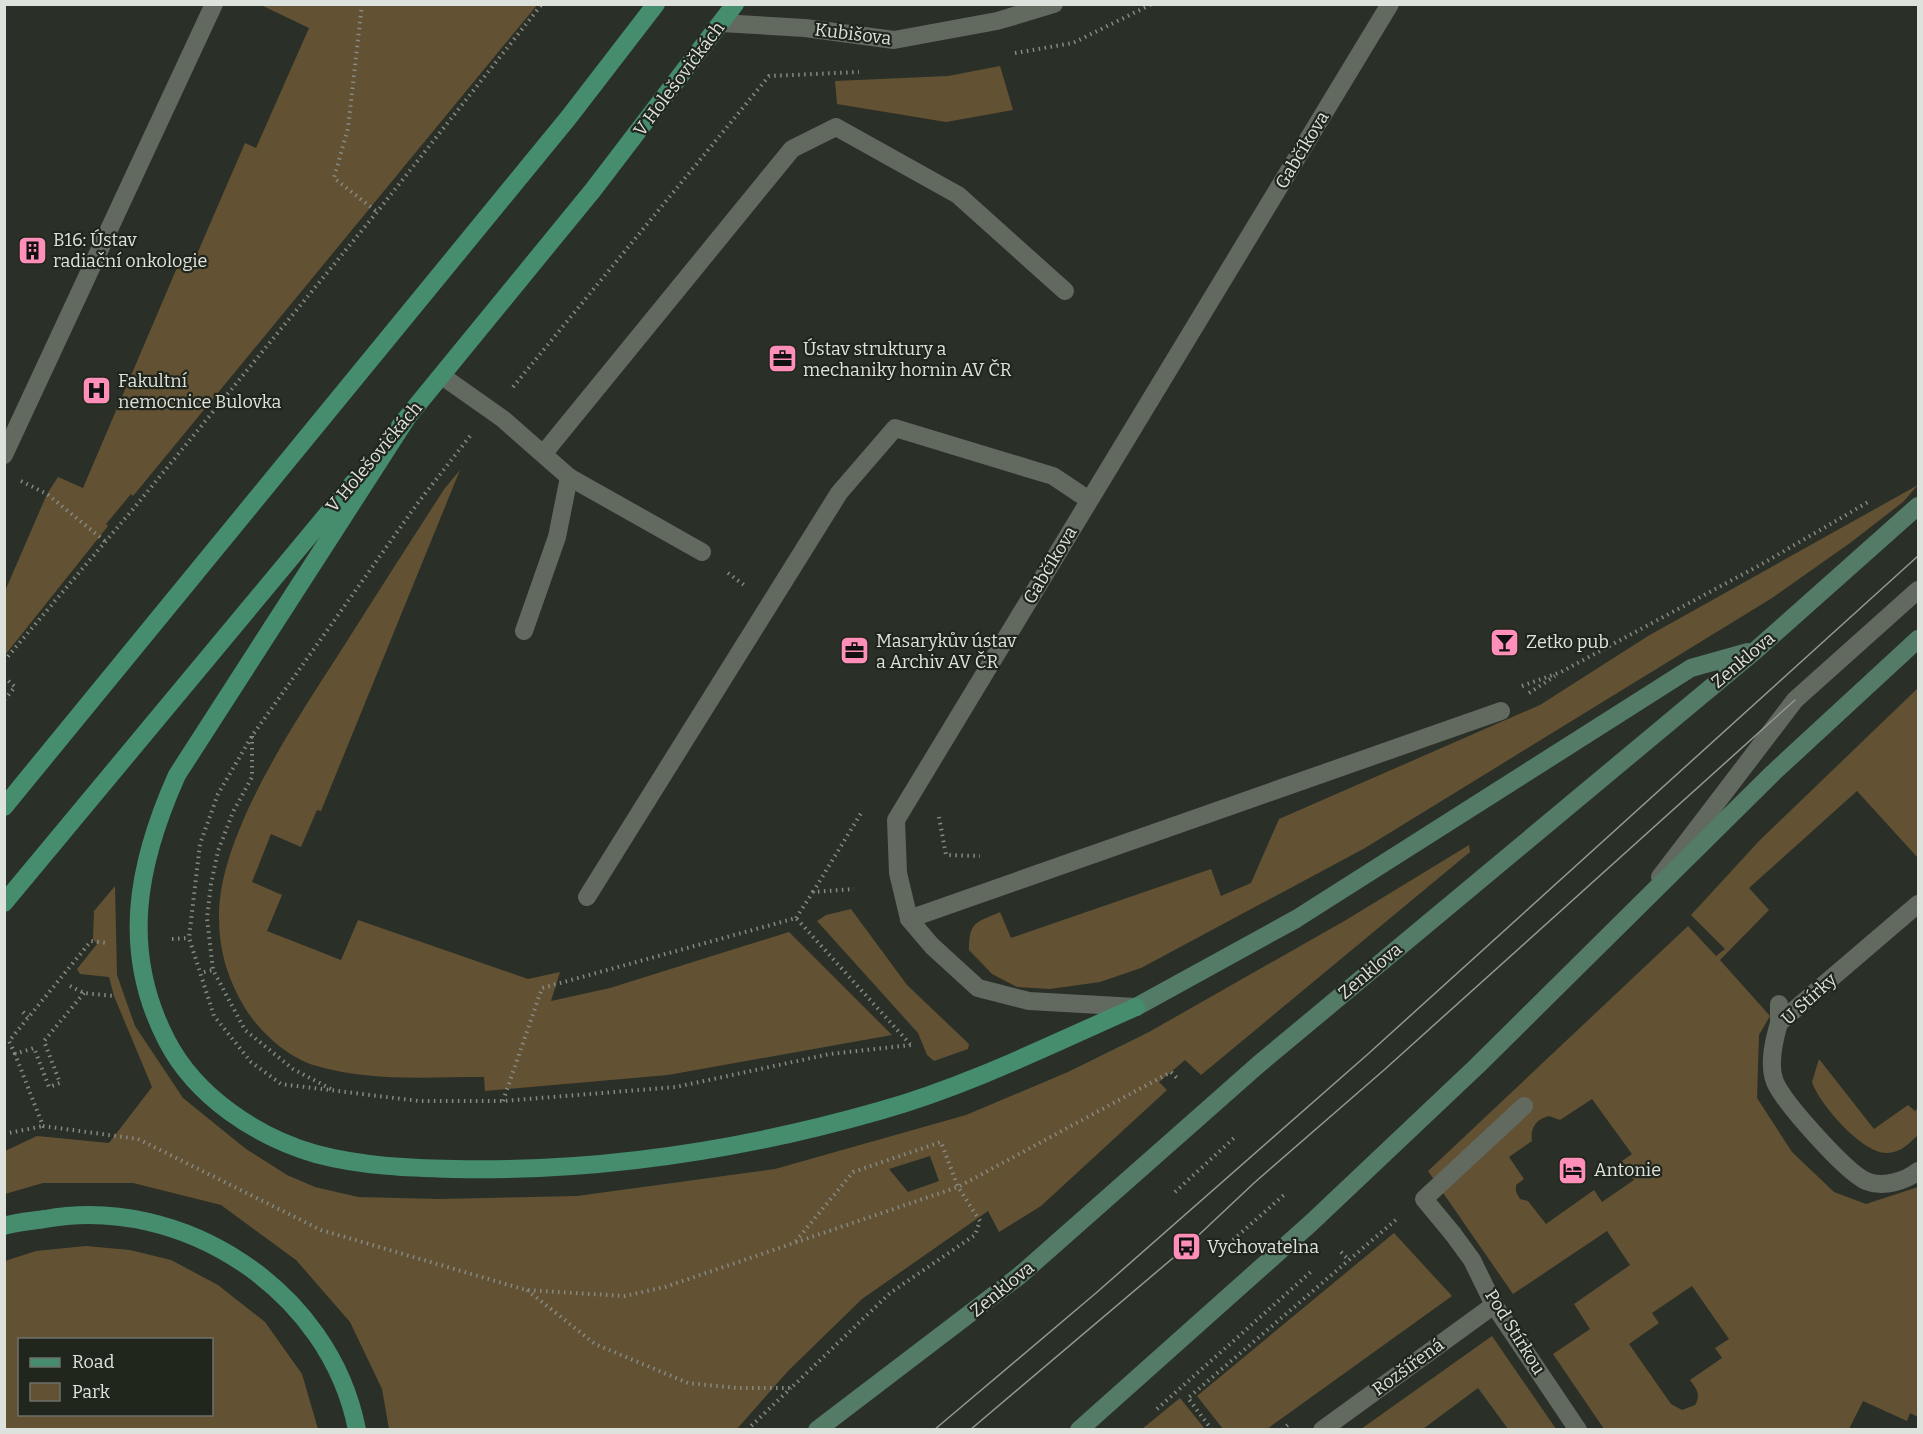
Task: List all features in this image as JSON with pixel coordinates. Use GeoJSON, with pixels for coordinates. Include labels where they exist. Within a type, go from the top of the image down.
{"type":"FeatureCollection","features":[{"type":"Feature","properties":{"kind":"main road"},"geometry":{"type":"LineString","coordinates":[[4,807],[562,126],[656,4]]}},
{"type":"Feature","properties":{"kind":"main road","name":"V Holešovičkách"},"geometry":{"type":"LineString","coordinates":[[4,903],[407,418],[593,190],[735,4]]}},
{"type":"Feature","properties":{"kind":"main road"},"geometry":{"type":"LineString","coordinates":[[407,418],[177,775],[160,812],[149,850],[140,896],[137,942],[146,995],[171,1050],[192,1078],[219,1103],[248,1124],[280,1141],[315,1154],[351,1162],[485,1170],[611,1162],[710,1149],[808,1129],[880,1111],[951,1087],[1136,1007],[1296,919],[1691,668],[1756,650]]}},
{"type":"Feature","properties":{"kind":"main road","name":"Zenklova"},"geometry":{"type":"LineString","coordinates":[[817,1430],[1019,1276],[1259,1064],[1756,650],[1918,506]]}},
{"type":"Feature","properties":{"kind":"main road"},"geometry":{"type":"LineString","coordinates":[[1079,1430],[1311,1223],[1477,1066],[1773,772],[1918,639]]}},
{"type":"Feature","properties":{"kind":"main road"},"geometry":{"type":"LineString","coordinates":[[4,1226],[68,1214],[112,1215],[155,1223],[213,1245],[271,1284],[299,1311],[322,1343],[340,1377],[357,1430]]}},
{"type":"Feature","properties":{"kind":"street"},"geometry":{"type":"LineString","coordinates":[[4,455],[12,421],[214,4]]}},
{"type":"Feature","properties":{"kind":"street","name":"Kubišova"},"geometry":{"type":"LineString","coordinates":[[722,23],[805,28],[894,40],[997,21],[1054,4]]}},
{"type":"Feature","properties":{"kind":"street","name":"Gabčíkova"},"geometry":{"type":"LineString","coordinates":[[1136,1007],[1029,1001],[978,988],[932,946],[909,919],[898,873],[896,819],[1390,4]]}},
{"type":"Feature","properties":{"kind":"street"},"geometry":{"type":"LineString","coordinates":[[544,453],[792,149],[836,127],[958,195],[1065,291]]}},
{"type":"Feature","properties":{"kind":"street"},"geometry":{"type":"LineString","coordinates":[[441,376],[493,411],[569,477],[702,552]]}},
{"type":"Feature","properties":{"kind":"street"},"geometry":{"type":"LineString","coordinates":[[587,897],[839,493],[895,428],[1053,476],[1089,500]]}},
{"type":"Feature","properties":{"kind":"street"},"geometry":{"type":"LineString","coordinates":[[524,631],[557,537],[569,477]]}},
{"type":"Feature","properties":{"kind":"street"},"geometry":{"type":"LineString","coordinates":[[1629,917],[1796,700],[1918,590]]}},
{"type":"Feature","properties":{"kind":"street"},"geometry":{"type":"LineString","coordinates":[[909,919],[1501,711]]}},
{"type":"Feature","properties":{"kind":"street","name":"U Stírky"},"geometry":{"type":"LineString","coordinates":[[1914,1174],[1889,1184],[1866,1181],[1810,1132],[1775,1082],[1772,1047],[1779,1023],[1918,903]]}},
{"type":"Feature","properties":{"kind":"street"},"geometry":{"type":"LineString","coordinates":[[1779,1004],[1779,1023]]}},
{"type":"Feature","properties":{"kind":"street","name":"Pod Stírkou"},"geometry":{"type":"LineString","coordinates":[[1524,1106],[1424,1199],[1472,1260],[1494,1305],[1578,1430]]}},
{"type":"Feature","properties":{"kind":"street","name":"Rozšířená"},"geometry":{"type":"LineString","coordinates":[[1322,1430],[1494,1305]]}},
{"type":"Feature","properties":{"kind":"path"},"geometry":{"type":"LineString","coordinates":[[362,4],[348,128],[334,178],[377,212]]}},
{"type":"Feature","properties":{"kind":"path"},"geometry":{"type":"LineString","coordinates":[[4,661],[106,543],[377,212],[542,4]]}},
{"type":"Feature","properties":{"kind":"path"},"geometry":{"type":"LineString","coordinates":[[15,478],[47,494],[106,543]]}},
{"type":"Feature","properties":{"kind":"path"},"geometry":{"type":"LineString","coordinates":[[1518,687],[1561,672],[1760,566],[1879,496]]}},
{"type":"Feature","properties":{"kind":"path"},"geometry":{"type":"LineString","coordinates":[[4,677],[15,687],[4,700]]}},
{"type":"Feature","properties":{"kind":"path"},"geometry":{"type":"LineString","coordinates":[[333,1090],[293,1069],[245,1030],[213,970],[207,918],[211,884],[218,850],[229,822],[252,777],[252,736],[218,794],[200,844],[189,938],[214,1016],[251,1062],[281,1084],[419,1101],[503,1101],[676,1087],[830,1054],[911,1045],[796,918]]}},
{"type":"Feature","properties":{"kind":"path"},"geometry":{"type":"LineString","coordinates":[[938,813],[946,855],[978,856],[989,853]]}},
{"type":"Feature","properties":{"kind":"path"},"geometry":{"type":"LineString","coordinates":[[503,1101],[542,988],[796,918],[813,892],[854,889]]}},
{"type":"Feature","properties":{"kind":"path"},"geometry":{"type":"LineString","coordinates":[[15,1054],[9,1041],[91,941],[116,944]]}},
{"type":"Feature","properties":{"kind":"path"},"geometry":{"type":"LineString","coordinates":[[204,972],[213,970]]}},
{"type":"Feature","properties":{"kind":"path"},"geometry":{"type":"LineString","coordinates":[[70,986],[84,993],[114,996]]}},
{"type":"Feature","properties":{"kind":"path"},"geometry":{"type":"LineString","coordinates":[[34,1048],[49,1087],[60,1083],[44,1041],[84,993]]}},
{"type":"Feature","properties":{"kind":"path"},"geometry":{"type":"LineString","coordinates":[[22,1012],[28,1017]]}},
{"type":"Feature","properties":{"kind":"path"},"geometry":{"type":"LineString","coordinates":[[4,1134],[43,1126]]}},
{"type":"Feature","properties":{"kind":"path"},"geometry":{"type":"LineString","coordinates":[[1175,1192],[1234,1138]]}},
{"type":"Feature","properties":{"kind":"path"},"geometry":{"type":"LineString","coordinates":[[747,1430],[890,1293],[975,1235],[980,1221],[958,1187],[941,1142],[854,1172],[795,1242]]}},
{"type":"Feature","properties":{"kind":"path"},"geometry":{"type":"LineString","coordinates":[[1224,1248],[1286,1193]]}},
{"type":"Feature","properties":{"kind":"path"},"geometry":{"type":"LineString","coordinates":[[1212,1430],[1188,1398],[1397,1218],[1405,1226]]}},
{"type":"Feature","properties":{"kind":"path"},"geometry":{"type":"LineString","coordinates":[[1341,1252],[1349,1260]]}},
{"type":"Feature","properties":{"kind":"path"},"geometry":{"type":"LineString","coordinates":[[526,1290],[595,1344],[688,1383],[737,1388],[791,1388]]}},
{"type":"Feature","properties":{"kind":"green space"},"geometry":{"type":"Polygon","coordinates":[[[264,5],[537,5],[133,496],[131,494],[106,524],[108,526],[5,655],[5,591],[47,494],[58,477],[83,488],[182,256],[194,261],[245,143],[256,148],[309,28],[264,5]]]}},
{"type":"Feature","properties":{"kind":"green space"},"geometry":{"type":"Polygon","coordinates":[[[1000,66],[1013,110],[946,122],[837,104],[835,81],[948,76],[1000,66]]]}},
{"type":"Feature","properties":{"kind":"green space"},"geometry":{"type":"Polygon","coordinates":[[[460,470],[321,811],[317,810],[301,847],[271,834],[252,882],[282,895],[267,931],[341,960],[358,920],[528,979],[560,972],[551,1001],[610,988],[789,932],[892,1035],[668,1075],[485,1091],[484,1077],[377,1076],[313,1065],[283,1049],[251,1017],[229,976],[221,942],[219,918],[222,885],[232,850],[246,814],[283,742],[445,488],[460,470]]]}},
{"type":"Feature","properties":{"kind":"green space"},"geometry":{"type":"Polygon","coordinates":[[[1918,485],[1903,502],[1772,598],[1365,848],[1141,968],[1100,982],[1050,989],[1017,987],[992,974],[969,950],[972,928],[985,918],[1000,912],[1011,938],[1211,869],[1221,896],[1251,883],[1279,819],[1540,705],[1648,636],[1918,485]]]}},
{"type":"Feature","properties":{"kind":"green space"},"geometry":{"type":"Polygon","coordinates":[[[1918,688],[1918,858],[1857,791],[1749,888],[1769,910],[1720,960],[1770,1016],[1759,1035],[1757,1098],[1792,1152],[1834,1192],[1866,1204],[1918,1187],[1918,1417],[1910,1413],[1907,1421],[1863,1401],[1849,1429],[1604,1429],[1553,1354],[1590,1329],[1574,1304],[1630,1265],[1607,1231],[1513,1294],[1428,1171],[1688,926],[1716,956],[1725,949],[1691,915],[1760,840],[1918,688]],[[1592,1099],[1560,1120],[1549,1116],[1541,1119],[1533,1128],[1532,1141],[1509,1157],[1524,1179],[1516,1185],[1516,1192],[1520,1199],[1528,1201],[1546,1224],[1594,1190],[1602,1202],[1634,1180],[1622,1161],[1632,1154],[1592,1099]],[[1692,1286],[1652,1313],[1659,1323],[1629,1344],[1671,1404],[1682,1410],[1695,1405],[1698,1398],[1696,1389],[1690,1380],[1722,1358],[1715,1348],[1729,1339],[1692,1286]]]}},
{"type":"Feature","properties":{"kind":"green space"},"geometry":{"type":"Polygon","coordinates":[[[1469,845],[1470,852],[1201,1075],[1185,1060],[1159,1082],[1167,1090],[1041,1206],[999,1232],[988,1211],[862,1299],[788,1371],[737,1429],[389,1429],[382,1389],[350,1322],[296,1260],[221,1205],[133,1183],[43,1183],[5,1194],[5,1151],[37,1136],[109,1143],[152,1087],[114,996],[109,977],[80,974],[77,969],[97,944],[93,939],[94,911],[115,886],[117,975],[135,1026],[183,1098],[246,1149],[287,1175],[315,1187],[358,1197],[439,1199],[577,1196],[775,1169],[966,1115],[1068,1072],[1149,1032],[1346,920],[1469,845]],[[930,1156],[889,1169],[908,1192],[939,1181],[930,1156]]]}},
{"type":"Feature","properties":{"kind":"green space"},"geometry":{"type":"Polygon","coordinates":[[[851,909],[907,985],[969,1044],[968,1049],[934,1061],[927,1055],[918,1033],[817,921],[826,915],[851,909]]]}},
{"type":"Feature","properties":{"kind":"green space"},"geometry":{"type":"Polygon","coordinates":[[[1819,1059],[1874,1129],[1908,1105],[1915,1111],[1918,1108],[1918,1135],[1901,1149],[1892,1153],[1877,1151],[1855,1137],[1832,1114],[1816,1091],[1812,1082],[1819,1059]]]}},
{"type":"Feature","properties":{"kind":"green space"},"geometry":{"type":"Polygon","coordinates":[[[1394,1233],[1452,1296],[1267,1429],[1223,1429],[1197,1396],[1394,1233]]]}},
{"type":"Feature","properties":{"kind":"green space"},"geometry":{"type":"Polygon","coordinates":[[[86,1246],[130,1250],[171,1260],[218,1285],[265,1322],[302,1374],[318,1429],[5,1429],[5,1261],[36,1251],[86,1246]]]}},
{"type":"Feature","properties":{"kind":"green space"},"geometry":{"type":"Polygon","coordinates":[[[1492,1336],[1556,1429],[1508,1429],[1478,1388],[1423,1429],[1361,1429],[1492,1336]]]}},
{"type":"Feature","properties":{"kind":"green space"},"geometry":{"type":"Polygon","coordinates":[[[1180,1398],[1205,1429],[1142,1429],[1180,1398]]]}},
{"type":"Feature","properties":{"kind":"tram line"},"geometry":{"type":"LineString","coordinates":[[934,1430],[1096,1293],[1368,1054],[1918,556]]}},
{"type":"Feature","properties":{"kind":"tram line"},"geometry":{"type":"LineString","coordinates":[[970,1430],[1186,1247],[1254,1183],[1384,1070],[1795,700]]}},
{"type":"Feature","properties":{"kind":"place","name":"B16: Ústav radiační onkologie"},"geometry":{"type":"Point","coordinates":[32,250]}},
{"type":"Feature","properties":{"kind":"place","name":"Ústav struktury a mechaniky hornin AV ČR"},"geometry":{"type":"Point","coordinates":[782,359]}},
{"type":"Feature","properties":{"kind":"place","name":"Fakultní nemocnice Bulovka"},"geometry":{"type":"Point","coordinates":[97,391]}},
{"type":"Feature","properties":{"kind":"place","name":"Zetko pub"},"geometry":{"type":"Point","coordinates":[1505,642]}},
{"type":"Feature","properties":{"kind":"place","name":"Masarykův ústav a Archiv AV ČR"},"geometry":{"type":"Point","coordinates":[855,651]}},
{"type":"Feature","properties":{"kind":"place","name":"Antonie"},"geometry":{"type":"Point","coordinates":[1573,1170]}},
{"type":"Feature","properties":{"kind":"place","name":"Vychovatelna"},"geometry":{"type":"Point","coordinates":[1186,1247]}}]}
